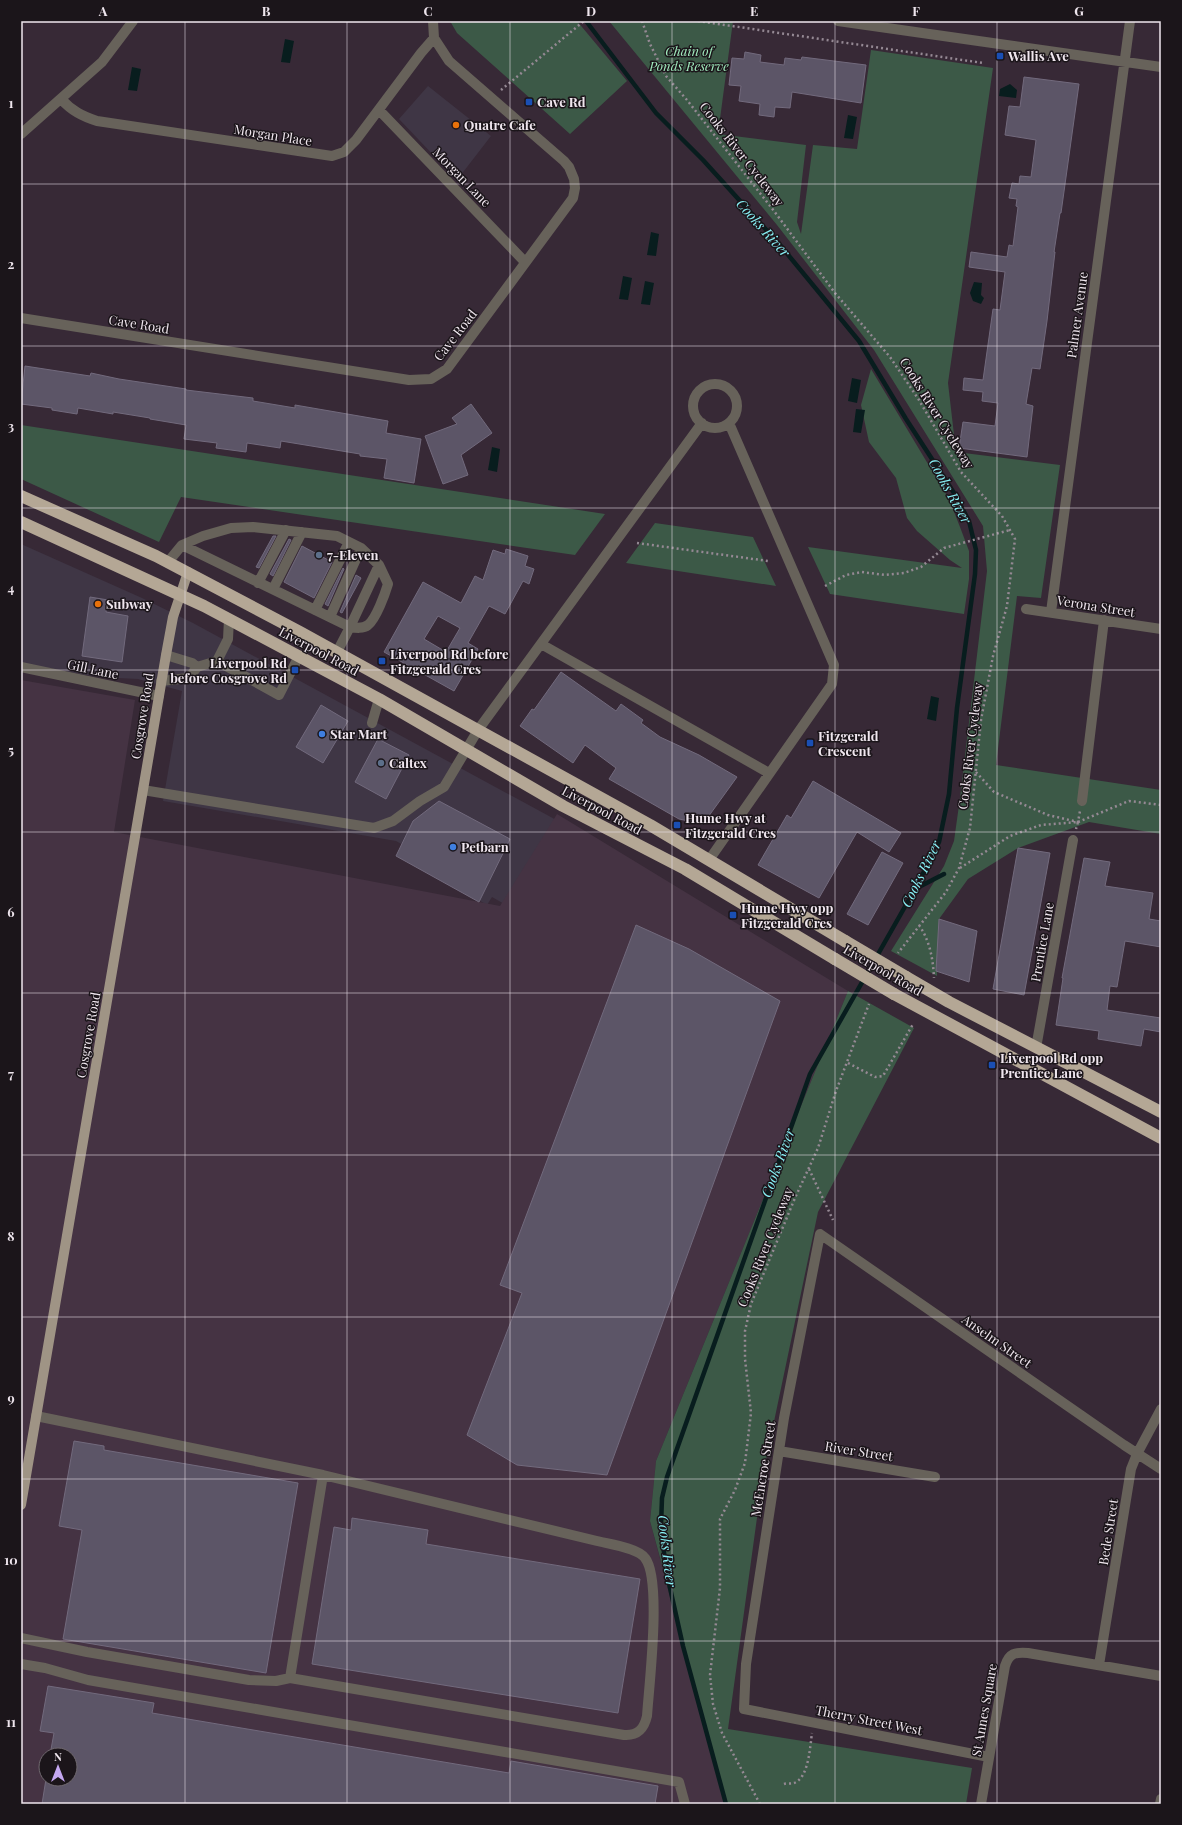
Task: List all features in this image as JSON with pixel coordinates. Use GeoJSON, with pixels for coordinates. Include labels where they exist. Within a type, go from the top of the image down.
{"type":"FeatureCollection","features":[{"type":"Feature","properties":{"kind":"highway","name":"Liverpool Road"},"geometry":{"type":"LineString","coordinates":[[21,496],[168,562],[337,652],[709,860],[949,1002],[1161,1112]]}},
{"type":"Feature","properties":{"kind":"highway","name":"Liverpool Road"},"geometry":{"type":"LineString","coordinates":[[21,522],[180,594],[300,656],[379,699],[563,806],[685,869],[894,994],[1161,1138]]}},
{"type":"Feature","properties":{"kind":"main road","name":"Cosgrove Road"},"geometry":{"type":"LineString","coordinates":[[21,1505],[161,681],[173,617],[188,572]]}},
{"type":"Feature","properties":{"kind":"street"},"geometry":{"type":"LineString","coordinates":[[21,134],[102,62],[133,21]]}},
{"type":"Feature","properties":{"kind":"street","name":"Cave Road"},"geometry":{"type":"LineString","coordinates":[[21,318],[409,380],[431,380],[448,369],[573,198],[575,188],[574,179],[569,167],[564,161],[449,61],[434,38],[433,21]]}},
{"type":"Feature","properties":{"kind":"street"},"geometry":{"type":"LineString","coordinates":[[838,21],[1161,68]]}},
{"type":"Feature","properties":{"kind":"street","name":"Palmer Avenue"},"geometry":{"type":"LineString","coordinates":[[1051,612],[1130,21]]}},
{"type":"Feature","properties":{"kind":"street","name":"Morgan Place"},"geometry":{"type":"LineString","coordinates":[[61,100],[81,116],[97,121],[332,156],[344,152],[356,140],[421,53],[434,38]]}},
{"type":"Feature","properties":{"kind":"street","name":"Morgan Lane"},"geometry":{"type":"LineString","coordinates":[[379,110],[525,262]]}},
{"type":"Feature","properties":{"kind":"street"},"geometry":{"type":"LineString","coordinates":[[711,384],[719,384],[727,387],[733,392],[737,400],[738,408],[735,417],[729,423],[716,428],[702,423],[696,417],[693,409],[693,401],[697,393],[703,387],[711,384]]}},
{"type":"Feature","properties":{"kind":"street"},"geometry":{"type":"LineString","coordinates":[[143,790],[374,828],[393,821],[414,805],[444,787],[478,730],[702,423]]}},
{"type":"Feature","properties":{"kind":"street"},"geometry":{"type":"LineString","coordinates":[[709,860],[832,684],[834,665],[729,423]]}},
{"type":"Feature","properties":{"kind":"street"},"geometry":{"type":"LineString","coordinates":[[168,562],[182,545],[203,536],[231,528],[253,527],[286,530],[337,536],[361,548],[379,565],[388,584],[372,620],[368,625],[357,628],[350,627],[182,545]]}},
{"type":"Feature","properties":{"kind":"street"},"geometry":{"type":"LineString","coordinates":[[258,582],[286,530]]}},
{"type":"Feature","properties":{"kind":"street"},"geometry":{"type":"LineString","coordinates":[[273,590],[302,532]]}},
{"type":"Feature","properties":{"kind":"street"},"geometry":{"type":"LineString","coordinates":[[315,610],[349,542]]}},
{"type":"Feature","properties":{"kind":"street"},"geometry":{"type":"LineString","coordinates":[[330,617],[361,548]]}},
{"type":"Feature","properties":{"kind":"street"},"geometry":{"type":"LineString","coordinates":[[337,652],[379,565]]}},
{"type":"Feature","properties":{"kind":"street","name":"Verona Street"},"geometry":{"type":"LineString","coordinates":[[1026,609],[1161,629]]}},
{"type":"Feature","properties":{"kind":"street"},"geometry":{"type":"LineString","coordinates":[[217,661],[228,639],[229,619]]}},
{"type":"Feature","properties":{"kind":"street"},"geometry":{"type":"LineString","coordinates":[[1082,801],[1104,620]]}},
{"type":"Feature","properties":{"kind":"street"},"geometry":{"type":"LineString","coordinates":[[541,644],[769,773]]}},
{"type":"Feature","properties":{"kind":"street"},"geometry":{"type":"LineString","coordinates":[[166,655],[192,663],[197,667]]}},
{"type":"Feature","properties":{"kind":"street"},"geometry":{"type":"LineString","coordinates":[[161,681],[189,678],[197,667],[217,661],[279,695],[300,656]]}},
{"type":"Feature","properties":{"kind":"street","name":"Gill Lane"},"geometry":{"type":"LineString","coordinates":[[21,667],[159,696]]}},
{"type":"Feature","properties":{"kind":"street"},"geometry":{"type":"LineString","coordinates":[[372,722],[379,699]]}},
{"type":"Feature","properties":{"kind":"street","name":"Prentice Lane"},"geometry":{"type":"LineString","coordinates":[[1036,1048],[1073,840]]}},
{"type":"Feature","properties":{"kind":"street","name":"McEncroe Street"},"geometry":{"type":"LineString","coordinates":[[744,1709],[746,1664],[779,1451],[820,1234]]}},
{"type":"Feature","properties":{"kind":"street","name":"Anselm Street"},"geometry":{"type":"LineString","coordinates":[[820,1234],[1137,1454],[1161,1469]]}},
{"type":"Feature","properties":{"kind":"street","name":"Bede Street"},"geometry":{"type":"LineString","coordinates":[[1099,1664],[1132,1469],[1137,1454],[1161,1409]]}},
{"type":"Feature","properties":{"kind":"street"},"geometry":{"type":"LineString","coordinates":[[21,1638],[87,1652],[249,1680],[276,1681],[290,1678],[624,1735],[636,1734],[642,1729],[648,1716],[654,1603],[651,1571],[645,1558],[632,1550],[323,1475],[36,1416]]}},
{"type":"Feature","properties":{"kind":"street","name":"River Street"},"geometry":{"type":"LineString","coordinates":[[779,1451],[935,1477]]}},
{"type":"Feature","properties":{"kind":"street"},"geometry":{"type":"LineString","coordinates":[[290,1678],[323,1475]]}},
{"type":"Feature","properties":{"kind":"street","name":"St Annes Square"},"geometry":{"type":"LineString","coordinates":[[981,1804],[1005,1666],[1008,1657],[1012,1654],[1028,1653],[1099,1664],[1161,1676]]}},
{"type":"Feature","properties":{"kind":"street"},"geometry":{"type":"LineString","coordinates":[[21,1664],[45,1668],[88,1680],[679,1782],[685,1804]]}},
{"type":"Feature","properties":{"kind":"street","name":"Therry Street West"},"geometry":{"type":"LineString","coordinates":[[744,1709],[989,1757]]}},
{"type":"Feature","properties":{"kind":"street"},"geometry":{"type":"LineString","coordinates":[[1160,1804],[1161,1799]]}},
{"type":"Feature","properties":{"kind":"path"},"geometry":{"type":"LineString","coordinates":[[492,99],[584,21]]}},
{"type":"Feature","properties":{"kind":"path","name":"Cooks River Cycleway"},"geometry":{"type":"LineString","coordinates":[[642,21],[650,44],[666,76],[687,100],[774,211],[835,293],[890,357],[919,400],[961,472],[1002,516],[1014,539],[1007,606],[991,663],[981,720],[970,828],[959,868],[946,892],[898,953]]}},
{"type":"Feature","properties":{"kind":"path"},"geometry":{"type":"LineString","coordinates":[[698,21],[983,63]]}},
{"type":"Feature","properties":{"kind":"path"},"geometry":{"type":"LineString","coordinates":[[825,586],[846,575],[862,572],[884,575],[904,573],[921,567],[944,548],[964,541],[1010,530]]}},
{"type":"Feature","properties":{"kind":"path"},"geometry":{"type":"LineString","coordinates":[[637,543],[768,561]]}},
{"type":"Feature","properties":{"kind":"path"},"geometry":{"type":"LineString","coordinates":[[976,772],[994,792],[1048,815],[1078,822]]}},
{"type":"Feature","properties":{"kind":"path"},"geometry":{"type":"LineString","coordinates":[[1073,840],[1082,801]]}},
{"type":"Feature","properties":{"kind":"path"},"geometry":{"type":"LineString","coordinates":[[959,868],[1010,836],[1041,825],[1078,822],[1129,801],[1161,805]]}},
{"type":"Feature","properties":{"kind":"path"},"geometry":{"type":"LineString","coordinates":[[920,925],[926,934],[934,980]]}},
{"type":"Feature","properties":{"kind":"path","name":"Cooks River Cycleway"},"geometry":{"type":"LineString","coordinates":[[760,1804],[722,1733],[713,1704],[710,1675],[720,1588],[720,1519],[735,1490],[745,1463],[751,1413],[745,1359],[745,1331],[751,1304],[795,1198],[818,1148],[836,1091],[848,1063],[869,1004]]}},
{"type":"Feature","properties":{"kind":"path"},"geometry":{"type":"LineString","coordinates":[[848,1063],[875,1077],[883,1076],[913,1024]]}},
{"type":"Feature","properties":{"kind":"path"},"geometry":{"type":"LineString","coordinates":[[809,1169],[833,1220]]}},
{"type":"Feature","properties":{"kind":"path"},"geometry":{"type":"LineString","coordinates":[[784,1784],[794,1783],[805,1772],[808,1763],[813,1723]]}},
{"type":"Feature","properties":{"kind":"shaded area"},"geometry":{"type":"Polygon","coordinates":[[[285,39],[294,41],[290,63],[281,62],[285,39]]]}},
{"type":"Feature","properties":{"kind":"shaded area"},"geometry":{"type":"Polygon","coordinates":[[[132,67],[141,69],[137,91],[128,90],[132,67]]]}},
{"type":"Feature","properties":{"kind":"shaded area"},"geometry":{"type":"Polygon","coordinates":[[[1010,84],[1017,90],[1016,98],[999,96],[1000,89],[1010,84]]]}},
{"type":"Feature","properties":{"kind":"shaded area"},"geometry":{"type":"Polygon","coordinates":[[[428,86],[491,136],[457,180],[399,119],[428,86]]]}},
{"type":"Feature","properties":{"kind":"shaded area"},"geometry":{"type":"Polygon","coordinates":[[[848,115],[857,117],[853,139],[844,138],[848,115]]]}},
{"type":"Feature","properties":{"kind":"shaded area"},"geometry":{"type":"Polygon","coordinates":[[[651,232],[659,234],[656,256],[647,255],[651,232]]]}},
{"type":"Feature","properties":{"kind":"shaded area"},"geometry":{"type":"Polygon","coordinates":[[[623,276],[632,278],[628,300],[619,299],[623,276]]]}},
{"type":"Feature","properties":{"kind":"shaded area"},"geometry":{"type":"Polygon","coordinates":[[[645,281],[654,283],[650,305],[641,304],[645,281]]]}},
{"type":"Feature","properties":{"kind":"shaded area"},"geometry":{"type":"Polygon","coordinates":[[[974,282],[982,283],[981,295],[984,298],[981,304],[973,301],[970,293],[974,282]]]}},
{"type":"Feature","properties":{"kind":"shaded area"},"geometry":{"type":"Polygon","coordinates":[[[852,378],[861,380],[857,403],[848,401],[852,378]]]}},
{"type":"Feature","properties":{"kind":"shaded area"},"geometry":{"type":"Polygon","coordinates":[[[856,409],[865,410],[861,433],[853,432],[856,409]]]}},
{"type":"Feature","properties":{"kind":"shaded area"},"geometry":{"type":"Polygon","coordinates":[[[492,447],[500,449],[497,472],[488,470],[492,447]]]}},
{"type":"Feature","properties":{"kind":"shaded area"},"geometry":{"type":"Polygon","coordinates":[[[21,544],[142,598],[193,623],[571,828],[520,913],[492,897],[487,905],[404,856],[405,846],[396,841],[163,801],[182,691],[138,679],[98,677],[29,665],[21,662],[21,544]]]}},
{"type":"Feature","properties":{"kind":"shaded area"},"geometry":{"type":"Polygon","coordinates":[[[21,680],[135,700],[114,832],[500,906],[557,814],[848,991],[656,1461],[650,1521],[725,1804],[21,1804],[21,680]]]}},
{"type":"Feature","properties":{"kind":"shaded area"},"geometry":{"type":"Polygon","coordinates":[[[931,696],[939,698],[936,721],[927,719],[931,696]]]}},
{"type":"Feature","properties":{"kind":"green space","name":"Chain of Ponds Reserve"},"geometry":{"type":"Polygon","coordinates":[[[450,21],[577,21],[627,81],[570,134],[457,33],[450,21]]]}},
{"type":"Feature","properties":{"kind":"green space"},"geometry":{"type":"Polygon","coordinates":[[[609,21],[733,21],[718,134],[806,145],[797,222],[801,234],[813,145],[857,149],[871,50],[993,68],[948,383],[956,452],[1060,465],[1041,598],[1017,596],[996,765],[1161,790],[1161,834],[1089,822],[1018,848],[968,879],[939,919],[937,976],[891,951],[944,866],[954,841],[987,571],[983,526],[874,350],[777,225],[609,21]]]}},
{"type":"Feature","properties":{"kind":"green space"},"geometry":{"type":"Polygon","coordinates":[[[871,369],[949,499],[960,527],[969,551],[969,579],[964,614],[830,594],[808,547],[962,568],[950,560],[917,531],[907,518],[896,478],[869,442],[861,405],[871,369]]]}},
{"type":"Feature","properties":{"kind":"green space"},"geometry":{"type":"Polygon","coordinates":[[[21,425],[605,514],[575,555],[181,497],[159,542],[21,479],[21,425]]]}},
{"type":"Feature","properties":{"kind":"green space"},"geometry":{"type":"Polygon","coordinates":[[[655,523],[753,537],[776,586],[626,563],[655,523]]]}},
{"type":"Feature","properties":{"kind":"green space"},"geometry":{"type":"Polygon","coordinates":[[[848,991],[914,1028],[818,1212],[763,1474],[728,1729],[972,1768],[966,1804],[727,1804],[650,1521],[656,1461],[848,991]]]}},
{"type":"Feature","properties":{"kind":"building"},"geometry":{"type":"Polygon","coordinates":[[[745,52],[761,55],[760,62],[784,65],[785,58],[801,60],[802,57],[866,65],[861,103],[792,92],[790,108],[775,107],[774,117],[759,115],[760,104],[739,101],[741,86],[729,85],[732,58],[744,59],[745,52]]]}},
{"type":"Feature","properties":{"kind":"building"},"geometry":{"type":"Polygon","coordinates":[[[1024,77],[1079,84],[1054,252],[1047,321],[1040,369],[1032,368],[1026,404],[1033,406],[1027,457],[959,448],[963,422],[995,426],[998,403],[982,401],[983,392],[963,390],[964,378],[983,380],[993,309],[1000,310],[1005,272],[969,267],[971,252],[1007,257],[1009,245],[1013,246],[1018,207],[1016,206],[1017,199],[1009,198],[1012,183],[1019,184],[1020,176],[1031,177],[1036,140],[1005,135],[1009,106],[1020,107],[1024,77]]]}},
{"type":"Feature","properties":{"kind":"building"},"geometry":{"type":"Polygon","coordinates":[[[25,366],[90,376],[91,373],[186,390],[253,398],[253,401],[295,408],[295,405],[388,421],[386,433],[421,439],[414,483],[384,478],[387,459],[360,456],[360,454],[281,441],[280,448],[247,443],[246,452],[216,448],[217,443],[184,439],[186,425],[113,412],[113,414],[78,408],[77,414],[52,410],[52,408],[21,404],[25,366]]]}},
{"type":"Feature","properties":{"kind":"building"},"geometry":{"type":"Polygon","coordinates":[[[471,404],[492,433],[461,455],[468,475],[443,484],[425,436],[457,424],[452,418],[471,404]]]}},
{"type":"Feature","properties":{"kind":"building"},"geometry":{"type":"Polygon","coordinates":[[[273,536],[276,536],[259,568],[256,567],[273,536]]]}},
{"type":"Feature","properties":{"kind":"building"},"geometry":{"type":"Polygon","coordinates":[[[289,539],[291,540],[273,576],[270,574],[289,539]]]}},
{"type":"Feature","properties":{"kind":"building"},"geometry":{"type":"Polygon","coordinates":[[[302,546],[332,562],[314,598],[284,582],[302,546]]]}},
{"type":"Feature","properties":{"kind":"building"},"geometry":{"type":"Polygon","coordinates":[[[506,549],[528,556],[525,566],[534,569],[529,584],[523,581],[505,614],[489,606],[468,643],[478,649],[454,691],[384,652],[423,582],[461,603],[475,576],[483,580],[493,550],[505,554],[506,549]],[[438,616],[424,639],[446,652],[460,628],[438,616]]]}},
{"type":"Feature","properties":{"kind":"building"},"geometry":{"type":"Polygon","coordinates":[[[343,568],[344,569],[328,606],[325,604],[343,568]]]}},
{"type":"Feature","properties":{"kind":"building"},"geometry":{"type":"Polygon","coordinates":[[[356,575],[361,578],[342,613],[340,612],[356,575]]]}},
{"type":"Feature","properties":{"kind":"building"},"geometry":{"type":"Polygon","coordinates":[[[90,597],[108,600],[106,612],[128,616],[122,662],[82,656],[90,597]]]}},
{"type":"Feature","properties":{"kind":"building"},"geometry":{"type":"Polygon","coordinates":[[[561,672],[616,711],[621,704],[643,720],[641,723],[660,737],[699,755],[737,777],[703,824],[679,819],[609,779],[616,768],[585,745],[573,763],[520,726],[532,709],[534,710],[561,672]]]}},
{"type":"Feature","properties":{"kind":"building","name":"Star Mart"},"geometry":{"type":"Polygon","coordinates":[[[321,705],[348,721],[323,763],[296,747],[321,705]]]}},
{"type":"Feature","properties":{"kind":"building"},"geometry":{"type":"Polygon","coordinates":[[[378,739],[409,755],[386,799],[355,782],[378,739]]]}},
{"type":"Feature","properties":{"kind":"building"},"geometry":{"type":"Polygon","coordinates":[[[813,781],[901,833],[889,852],[857,832],[819,898],[758,865],[787,815],[791,818],[813,781]]]}},
{"type":"Feature","properties":{"kind":"building","name":"Petbarn"},"geometry":{"type":"Polygon","coordinates":[[[439,801],[510,839],[479,902],[396,856],[413,821],[439,801]]]}},
{"type":"Feature","properties":{"kind":"building"},"geometry":{"type":"Polygon","coordinates":[[[1018,848],[1050,853],[1024,995],[993,989],[1018,848]]]}},
{"type":"Feature","properties":{"kind":"building"},"geometry":{"type":"Polygon","coordinates":[[[882,852],[903,863],[868,925],[847,914],[882,852]]]}},
{"type":"Feature","properties":{"kind":"building"},"geometry":{"type":"Polygon","coordinates":[[[1084,858],[1110,862],[1105,886],[1153,893],[1149,919],[1161,921],[1161,947],[1125,941],[1117,987],[1110,986],[1107,1010],[1161,1018],[1161,1032],[1144,1029],[1141,1046],[1098,1039],[1099,1031],[1056,1025],[1062,978],[1084,858]]]}},
{"type":"Feature","properties":{"kind":"building"},"geometry":{"type":"Polygon","coordinates":[[[939,919],[977,931],[969,982],[936,971],[939,919]]]}},
{"type":"Feature","properties":{"kind":"building"},"geometry":{"type":"Polygon","coordinates":[[[636,925],[689,949],[780,1001],[607,1475],[517,1465],[467,1435],[522,1293],[500,1285],[636,925]]]}},
{"type":"Feature","properties":{"kind":"building"},"geometry":{"type":"Polygon","coordinates":[[[74,1441],[104,1446],[104,1450],[298,1483],[266,1673],[63,1639],[82,1530],[59,1526],[74,1441]]]}},
{"type":"Feature","properties":{"kind":"building"},"geometry":{"type":"Polygon","coordinates":[[[352,1518],[428,1530],[426,1544],[640,1579],[618,1713],[312,1664],[334,1527],[351,1530],[352,1518]]]}},
{"type":"Feature","properties":{"kind":"building"},"geometry":{"type":"Polygon","coordinates":[[[48,1686],[154,1703],[152,1713],[509,1773],[511,1761],[658,1786],[655,1804],[42,1804],[45,1787],[78,1787],[78,1747],[51,1747],[54,1733],[40,1731],[48,1686]]]}},
{"type":"Feature","properties":{"kind":"waterway","name":"Cooks River"},"geometry":{"type":"LineString","coordinates":[[586,21],[656,113],[703,160],[780,245],[859,341],[906,419],[954,493],[969,521],[976,550],[975,574],[957,708],[949,794],[939,842],[915,889],[810,1074],[667,1477],[662,1498],[661,1526],[666,1570],[683,1646],[726,1804]]}},
{"type":"Feature","properties":{"kind":"waterway"},"geometry":{"type":"LineString","coordinates":[[915,889],[944,874]]}},
{"type":"Feature","properties":{"kind":"place","name":"Wallis Ave"},"geometry":{"type":"Point","coordinates":[1000,56]}},
{"type":"Feature","properties":{"kind":"place","name":"Cave Rd"},"geometry":{"type":"Point","coordinates":[529,102]}},
{"type":"Feature","properties":{"kind":"place","name":"Quatre Cafe"},"geometry":{"type":"Point","coordinates":[456,125]}},
{"type":"Feature","properties":{"kind":"place","name":"7-Eleven"},"geometry":{"type":"Point","coordinates":[319,555]}},
{"type":"Feature","properties":{"kind":"place","name":"Subway"},"geometry":{"type":"Point","coordinates":[98,604]}},
{"type":"Feature","properties":{"kind":"place","name":"Liverpool Rd before Fitzgerald Cres"},"geometry":{"type":"Point","coordinates":[382,661]}},
{"type":"Feature","properties":{"kind":"place","name":"Liverpool Rd before Cosgrove Rd"},"geometry":{"type":"Point","coordinates":[295,670]}},
{"type":"Feature","properties":{"kind":"place","name":"Star Mart"},"geometry":{"type":"Point","coordinates":[322,734]}},
{"type":"Feature","properties":{"kind":"place","name":"Fitzgerald Crescent"},"geometry":{"type":"Point","coordinates":[810,743]}},
{"type":"Feature","properties":{"kind":"place","name":"Caltex"},"geometry":{"type":"Point","coordinates":[381,763]}},
{"type":"Feature","properties":{"kind":"place","name":"Hume Hwy at Fitzgerald Cres"},"geometry":{"type":"Point","coordinates":[677,825]}},
{"type":"Feature","properties":{"kind":"place","name":"Petbarn"},"geometry":{"type":"Point","coordinates":[453,847]}},
{"type":"Feature","properties":{"kind":"place","name":"Hume Hwy opp Fitzgerald Cres"},"geometry":{"type":"Point","coordinates":[733,915]}},
{"type":"Feature","properties":{"kind":"place","name":"Liverpool Rd opp Prentice Lane"},"geometry":{"type":"Point","coordinates":[992,1065]}}]}
